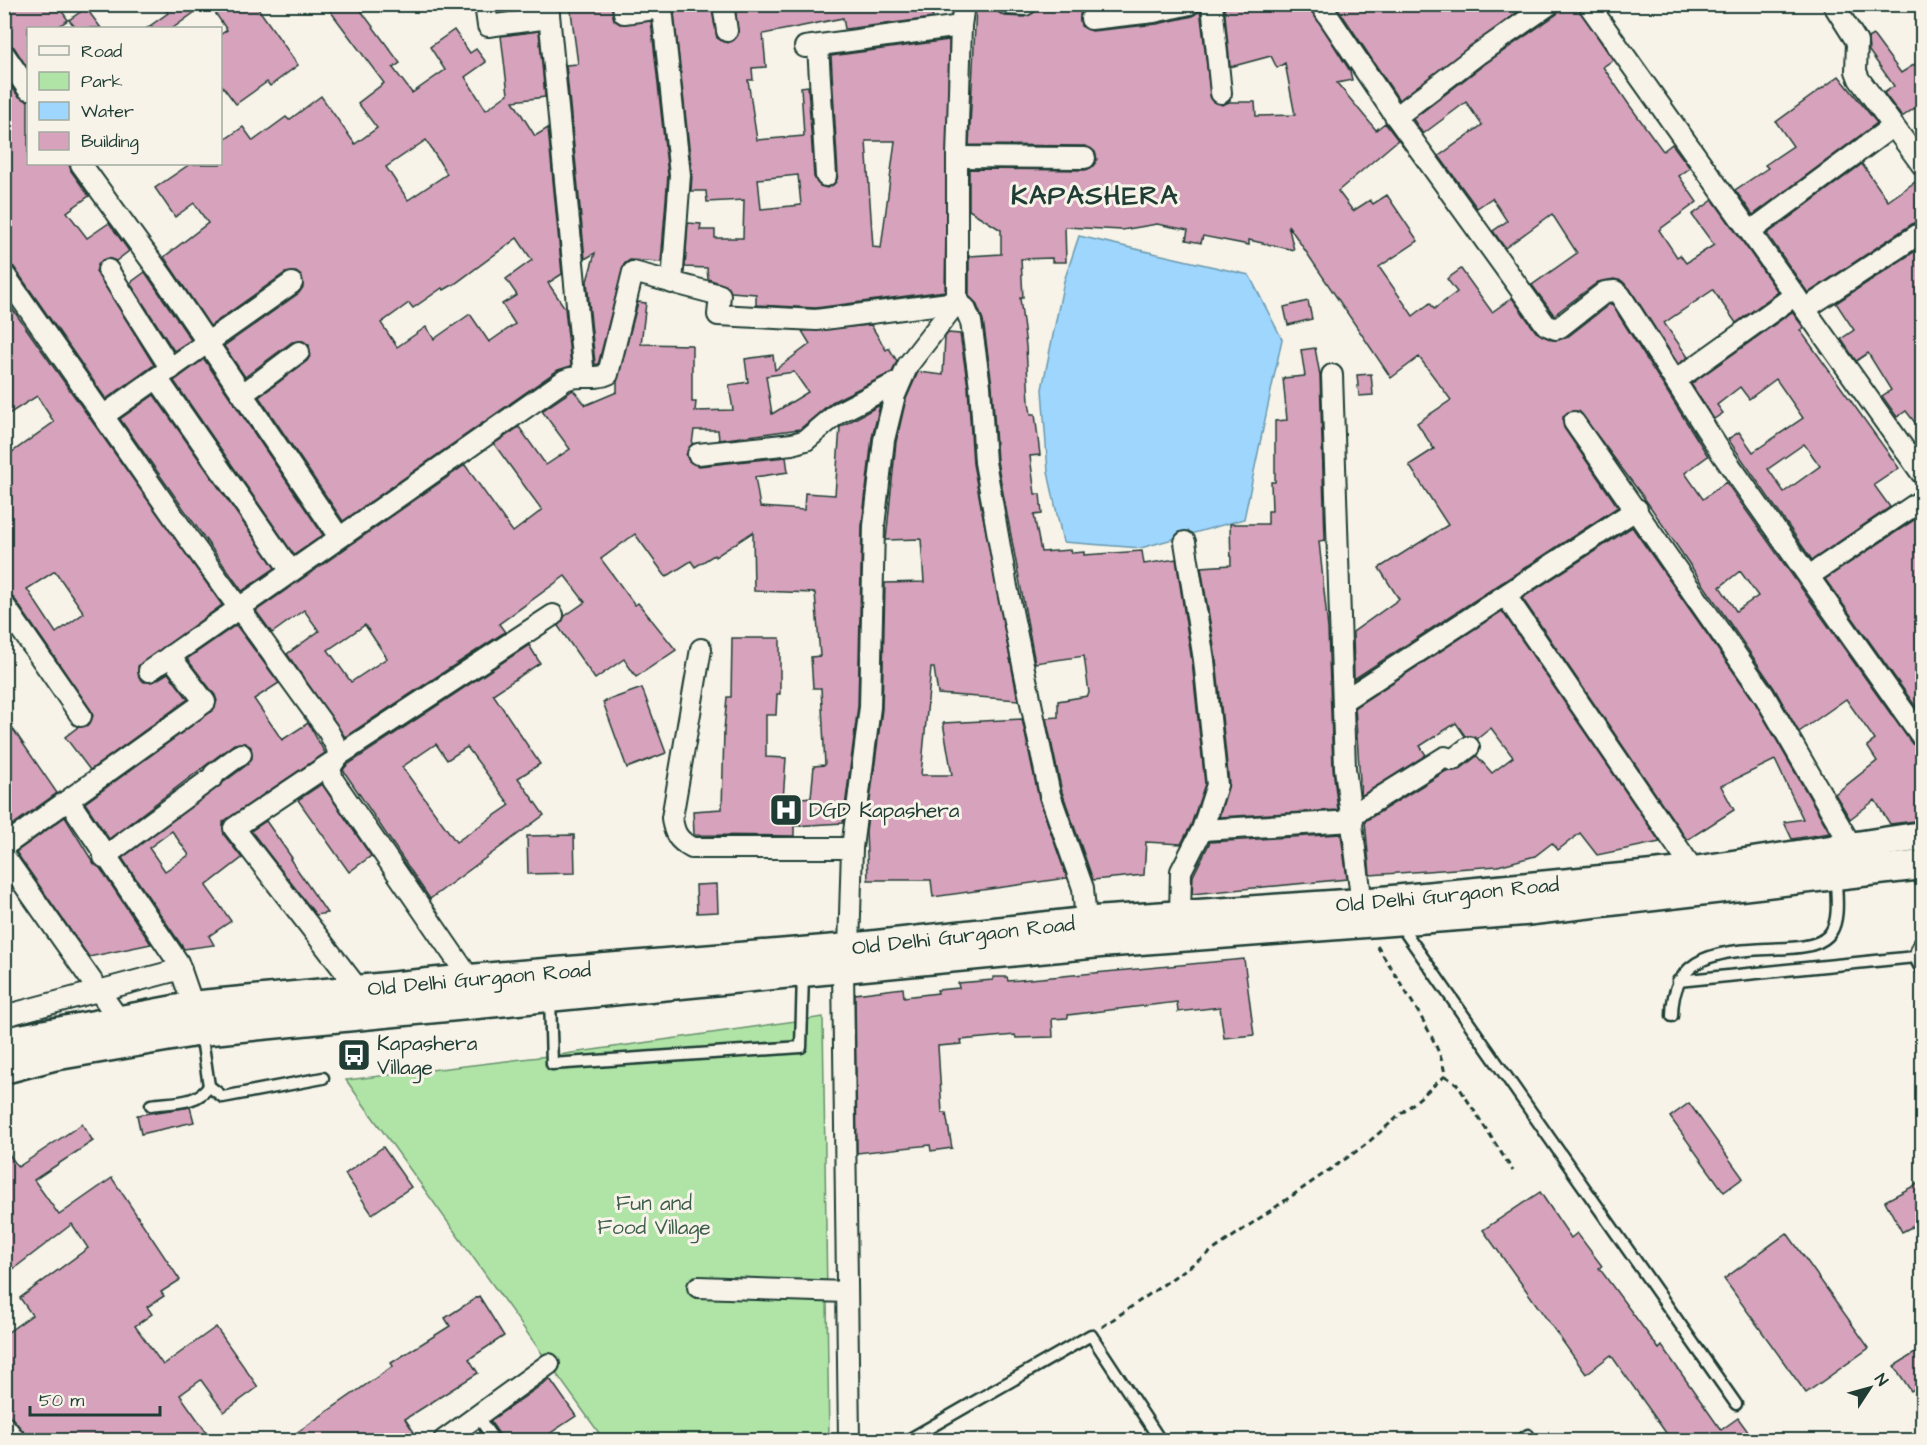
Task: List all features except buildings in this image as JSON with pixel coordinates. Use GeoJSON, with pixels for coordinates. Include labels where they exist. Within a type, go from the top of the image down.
{"type":"FeatureCollection","features":[{"type":"Feature","properties":{"kind":"main road","name":"Old Delhi Gurgaon Road"},"geometry":{"type":"LineString","coordinates":[[4,1069],[197,1019],[359,990],[470,979],[846,959],[1087,933],[1363,914],[1694,871],[1923,837]]}},
{"type":"Feature","properties":{"kind":"main road","name":"Old Delhi Gurgaon Road"},"geometry":{"type":"LineString","coordinates":[[1087,933],[1180,915],[1363,914],[1398,922],[1524,911],[1836,874],[1920,871]]}},
{"type":"Feature","properties":{"kind":"main road","name":"Old Delhi Gurgaon Road"},"geometry":{"type":"LineString","coordinates":[[4,1042],[120,1021],[197,1019],[550,997],[803,973],[846,959]]}},
{"type":"Feature","properties":{"kind":"street"},"geometry":{"type":"LineString","coordinates":[[485,4],[488,26],[548,11],[584,377]]}},
{"type":"Feature","properties":{"kind":"street"},"geometry":{"type":"LineString","coordinates":[[623,4],[624,13],[662,8],[680,176],[672,283]]}},
{"type":"Feature","properties":{"kind":"street"},"geometry":{"type":"LineString","coordinates":[[723,4],[727,31]]}},
{"type":"Feature","properties":{"kind":"street"},"geometry":{"type":"LineString","coordinates":[[849,1440],[846,959],[852,848],[870,707],[874,526],[887,424],[900,381],[922,345],[957,302],[957,157],[961,26],[964,4]]}},
{"type":"Feature","properties":{"kind":"street"},"geometry":{"type":"LineString","coordinates":[[1091,19],[1190,4]]}},
{"type":"Feature","properties":{"kind":"street"},"geometry":{"type":"LineString","coordinates":[[1212,4],[1221,93]]}},
{"type":"Feature","properties":{"kind":"street"},"geometry":{"type":"LineString","coordinates":[[1320,4],[1396,117],[1546,325],[1556,329],[1605,292],[1615,291],[1722,454],[1923,737]]}},
{"type":"Feature","properties":{"kind":"street"},"geometry":{"type":"LineString","coordinates":[[1396,117],[1478,54],[1550,4]]}},
{"type":"Feature","properties":{"kind":"street"},"geometry":{"type":"LineString","coordinates":[[1588,4],[1923,474]]}},
{"type":"Feature","properties":{"kind":"street"},"geometry":{"type":"LineString","coordinates":[[1833,4],[1857,42],[1856,71],[1859,79],[1922,164]]}},
{"type":"Feature","properties":{"kind":"street"},"geometry":{"type":"LineString","coordinates":[[826,177],[811,47],[961,26]]}},
{"type":"Feature","properties":{"kind":"street"},"geometry":{"type":"LineString","coordinates":[[4,54],[27,87]]}},
{"type":"Feature","properties":{"kind":"street"},"geometry":{"type":"LineString","coordinates":[[1751,231],[1893,126]]}},
{"type":"Feature","properties":{"kind":"street"},"geometry":{"type":"LineString","coordinates":[[957,157],[1085,158]]}},
{"type":"Feature","properties":{"kind":"street"},"geometry":{"type":"LineString","coordinates":[[82,165],[208,342],[339,537]]}},
{"type":"Feature","properties":{"kind":"street"},"geometry":{"type":"LineString","coordinates":[[1675,381],[1800,302],[1923,232]]}},
{"type":"Feature","properties":{"kind":"street"},"geometry":{"type":"LineString","coordinates":[[108,270],[164,373],[291,571]]}},
{"type":"Feature","properties":{"kind":"street"},"geometry":{"type":"LineString","coordinates":[[149,671],[564,380],[571,377],[603,376],[611,371],[633,272],[720,295],[718,315],[816,320],[957,302],[965,308],[971,322],[994,520],[1050,795],[1078,868],[1087,933]]}},
{"type":"Feature","properties":{"kind":"street"},"geometry":{"type":"LineString","coordinates":[[4,274],[328,731],[337,748],[330,774],[333,780],[470,979]]}},
{"type":"Feature","properties":{"kind":"street"},"geometry":{"type":"LineString","coordinates":[[104,416],[292,283]]}},
{"type":"Feature","properties":{"kind":"street"},"geometry":{"type":"LineString","coordinates":[[243,394],[299,352]]}},
{"type":"Feature","properties":{"kind":"street"},"geometry":{"type":"LineString","coordinates":[[1332,375],[1345,768],[1363,914]]}},
{"type":"Feature","properties":{"kind":"street"},"geometry":{"type":"LineString","coordinates":[[698,454],[792,444],[806,440],[838,413],[900,381]]}},
{"type":"Feature","properties":{"kind":"street"},"geometry":{"type":"LineString","coordinates":[[1574,422],[1764,695],[1852,847]]}},
{"type":"Feature","properties":{"kind":"street"},"geometry":{"type":"LineString","coordinates":[[1809,576],[1923,500]]}},
{"type":"Feature","properties":{"kind":"street"},"geometry":{"type":"LineString","coordinates":[[1343,701],[1636,509]]}},
{"type":"Feature","properties":{"kind":"street"},"geometry":{"type":"LineString","coordinates":[[1180,915],[1181,872],[1202,830],[1217,785],[1204,660],[1185,542]]}},
{"type":"Feature","properties":{"kind":"street"},"geometry":{"type":"LineString","coordinates":[[1506,596],[1694,871]]}},
{"type":"Feature","properties":{"kind":"street"},"geometry":{"type":"LineString","coordinates":[[4,605],[81,716]]}},
{"type":"Feature","properties":{"kind":"street"},"geometry":{"type":"LineString","coordinates":[[359,990],[234,828],[553,615]]}},
{"type":"Feature","properties":{"kind":"street"},"geometry":{"type":"LineString","coordinates":[[701,649],[672,818],[674,832],[681,841],[692,848],[852,848]]}},
{"type":"Feature","properties":{"kind":"street"},"geometry":{"type":"LineString","coordinates":[[4,846],[205,702],[170,656]]}},
{"type":"Feature","properties":{"kind":"street"},"geometry":{"type":"LineString","coordinates":[[1202,830],[1352,818],[1445,757],[1452,760],[1469,747]]}},
{"type":"Feature","properties":{"kind":"street"},"geometry":{"type":"LineString","coordinates":[[104,857],[241,754]]}},
{"type":"Feature","properties":{"kind":"street"},"geometry":{"type":"LineString","coordinates":[[69,801],[104,857],[170,949],[181,969],[197,1019]]}},
{"type":"Feature","properties":{"kind":"street"},"geometry":{"type":"LineString","coordinates":[[4,856],[120,1021]]}},
{"type":"Feature","properties":{"kind":"street"},"geometry":{"type":"LineString","coordinates":[[4,1016],[181,969]]}},
{"type":"Feature","properties":{"kind":"street"},"geometry":{"type":"LineString","coordinates":[[698,1287],[847,1292]]}},
{"type":"Feature","properties":{"kind":"street"},"geometry":{"type":"LineString","coordinates":[[444,1440],[549,1364]]}},
{"type":"Feature","properties":{"kind":"street"},"geometry":{"type":"LineString","coordinates":[[4,1426],[15,1440]]}},
{"type":"Feature","properties":{"kind":"lane"},"geometry":{"type":"LineString","coordinates":[[1672,1016],[1672,998],[1678,981],[1696,962],[1717,955],[1802,947],[1817,943],[1830,934],[1835,923],[1836,874]]}},
{"type":"Feature","properties":{"kind":"lane"},"geometry":{"type":"LineString","coordinates":[[1398,922],[1736,1404]]}},
{"type":"Feature","properties":{"kind":"lane"},"geometry":{"type":"LineString","coordinates":[[1923,941],[1916,950],[1915,957],[1923,969]]}},
{"type":"Feature","properties":{"kind":"lane"},"geometry":{"type":"LineString","coordinates":[[1678,981],[1915,957]]}},
{"type":"Feature","properties":{"kind":"lane"},"geometry":{"type":"LineString","coordinates":[[550,997],[552,1064],[801,1047],[803,973]]}},
{"type":"Feature","properties":{"kind":"lane"},"geometry":{"type":"LineString","coordinates":[[150,1105],[195,1099],[204,1095],[209,1086],[197,1019]]}},
{"type":"Feature","properties":{"kind":"lane"},"geometry":{"type":"LineString","coordinates":[[209,1086],[224,1097],[323,1078]]}},
{"type":"Feature","properties":{"kind":"lane"},"geometry":{"type":"LineString","coordinates":[[908,1440],[1091,1335],[1160,1440]]}},
{"type":"Feature","properties":{"kind":"lane"},"geometry":{"type":"LineString","coordinates":[[478,1416],[494,1440]]}},
{"type":"Feature","properties":{"kind":"path"},"geometry":{"type":"LineString","coordinates":[[1363,914],[1435,1045],[1444,1065],[1445,1076]]}},
{"type":"Feature","properties":{"kind":"path"},"geometry":{"type":"LineString","coordinates":[[1445,1076],[1457,1084],[1513,1171]]}},
{"type":"Feature","properties":{"kind":"path"},"geometry":{"type":"LineString","coordinates":[[1091,1335],[1364,1146],[1445,1076]]}},
{"type":"Feature","properties":{"kind":"green space","name":"Fun and Food Village"},"geometry":{"type":"Polygon","coordinates":[[[823,1017],[829,1440],[604,1440],[346,1080],[565,1054],[823,1017]]]}},
{"type":"Feature","properties":{"kind":"water"},"geometry":{"type":"Polygon","coordinates":[[[1079,236],[1249,275],[1282,339],[1244,519],[1141,548],[1063,542],[1048,472],[1042,389],[1064,281],[1079,236]]]}},
{"type":"Feature","properties":{"kind":"place","name":"DGD Kapashera"},"geometry":{"type":"Point","coordinates":[786,810]}},
{"type":"Feature","properties":{"kind":"place","name":"Kapashera Village"},"geometry":{"type":"Point","coordinates":[354,1055]}},
{"type":"Feature","properties":{"kind":"district","name":"KAPASHERA"},"geometry":{"type":"Point","coordinates":[1095,196]}}]}
